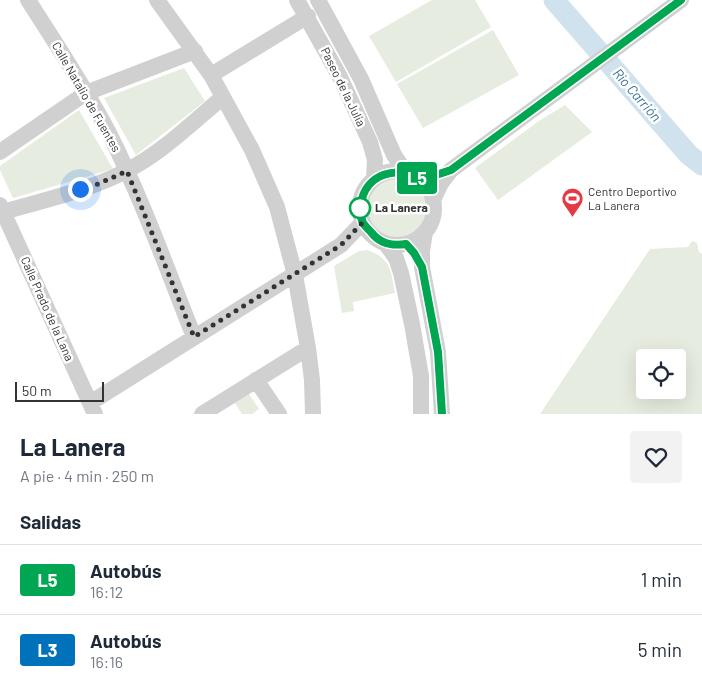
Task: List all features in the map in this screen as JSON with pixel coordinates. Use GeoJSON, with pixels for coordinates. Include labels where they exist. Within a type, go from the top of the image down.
{"type":"FeatureCollection","features":[{"type":"Feature","properties":{"kind":"street","name":"Calle Natalio de Fuentes"},"geometry":{"type":"LineString","coordinates":[[28,0],[108,132],[127,171],[194,337]]}},
{"type":"Feature","properties":{"kind":"street"},"geometry":{"type":"LineString","coordinates":[[157,0],[195,51],[224,97],[252,150],[277,207],[295,274],[308,348],[312,380],[313,414]]}},
{"type":"Feature","properties":{"kind":"street","name":"Paseo de la Julia"},"geometry":{"type":"LineString","coordinates":[[298,0],[340,76],[370,142],[375,160],[374,179]]}},
{"type":"Feature","properties":{"kind":"street","name":"Paseo de la Julia"},"geometry":{"type":"LineString","coordinates":[[318,0],[361,79],[394,155],[406,173]]}},
{"type":"Feature","properties":{"kind":"street"},"geometry":{"type":"LineString","coordinates":[[433,200],[441,183],[451,170],[681,0]]}},
{"type":"Feature","properties":{"kind":"street"},"geometry":{"type":"LineString","coordinates":[[211,75],[308,16]]}},
{"type":"Feature","properties":{"kind":"street"},"geometry":{"type":"LineString","coordinates":[[0,152],[86,93],[195,51]]}},
{"type":"Feature","properties":{"kind":"street"},"geometry":{"type":"LineString","coordinates":[[2,208],[98,184],[127,171],[172,139],[224,97]]}},
{"type":"Feature","properties":{"kind":"street"},"geometry":{"type":"LineString","coordinates":[[421,180],[451,170]]}},
{"type":"Feature","properties":{"kind":"street"},"geometry":{"type":"LineString","coordinates":[[341,245],[381,241],[396,245],[414,242],[425,232],[432,220],[434,210],[429,189],[421,180],[406,173],[389,173],[374,179],[368,185],[360,208],[363,222],[381,241],[396,258],[401,273],[421,376],[421,414]]}},
{"type":"Feature","properties":{"kind":"street","name":"Calle Prado de la Lana"},"geometry":{"type":"LineString","coordinates":[[2,208],[92,409]]}},
{"type":"Feature","properties":{"kind":"street"},"geometry":{"type":"LineString","coordinates":[[92,409],[194,337],[341,245],[363,222]]}},
{"type":"Feature","properties":{"kind":"street"},"geometry":{"type":"LineString","coordinates":[[425,232],[422,267],[438,352],[442,414]]}},
{"type":"Feature","properties":{"kind":"street"},"geometry":{"type":"LineString","coordinates":[[406,244],[422,267]]}},
{"type":"Feature","properties":{"kind":"street"},"geometry":{"type":"LineString","coordinates":[[202,414],[308,348]]}},
{"type":"Feature","properties":{"kind":"street"},"geometry":{"type":"LineString","coordinates":[[256,380],[274,412]]}},
{"type":"Feature","properties":{"kind":"shaded area"},"geometry":{"type":"Polygon","coordinates":[[[432,0],[475,0],[491,27],[396,82],[369,36],[432,0]]]}},
{"type":"Feature","properties":{"kind":"shaded area"},"geometry":{"type":"Polygon","coordinates":[[[493,30],[519,75],[423,128],[397,84],[493,30]]]}},
{"type":"Feature","properties":{"kind":"shaded area"},"geometry":{"type":"Polygon","coordinates":[[[184,68],[205,101],[136,155],[104,98],[184,68]]]}},
{"type":"Feature","properties":{"kind":"shaded area"},"geometry":{"type":"Polygon","coordinates":[[[565,105],[592,132],[498,200],[475,168],[539,121],[565,105]]]}},
{"type":"Feature","properties":{"kind":"shaded area"},"geometry":{"type":"Polygon","coordinates":[[[79,110],[113,169],[13,198],[0,170],[0,166],[79,110]]]}},
{"type":"Feature","properties":{"kind":"shaded area"},"geometry":{"type":"Polygon","coordinates":[[[397,171],[411,174],[423,182],[431,194],[434,208],[431,222],[423,234],[411,242],[397,245],[383,242],[371,234],[363,222],[360,208],[363,194],[371,182],[383,174],[397,171]]]}},
{"type":"Feature","properties":{"kind":"shaded area"},"geometry":{"type":"Polygon","coordinates":[[[692,241],[697,243],[699,252],[702,254],[702,414],[540,414],[650,249],[688,247],[692,241]]]}},
{"type":"Feature","properties":{"kind":"shaded area"},"geometry":{"type":"Polygon","coordinates":[[[367,250],[375,253],[385,261],[391,272],[395,293],[353,302],[354,311],[342,313],[334,266],[359,251],[367,250]]]}},
{"type":"Feature","properties":{"kind":"shaded area"},"geometry":{"type":"Polygon","coordinates":[[[247,391],[259,409],[252,414],[242,414],[233,400],[247,391]]]}},
{"type":"Feature","properties":{"kind":"waterway","name":"Río Carrión"},"geometry":{"type":"LineString","coordinates":[[554,0],[689,155],[702,165]]}},
{"type":"Feature","properties":{"kind":"bus line","name":"L5"},"geometry":{"type":"LineString","coordinates":[[442,414],[438,352],[422,267],[406,244],[386,244],[375,238],[363,222],[360,214],[363,193],[374,179],[389,173],[406,173],[421,180],[451,170],[681,0]]}},
{"type":"Feature","properties":{"kind":"place","name":"La Lanera"},"geometry":{"type":"Point","coordinates":[360,208]}},
{"type":"Feature","properties":{"kind":"place","name":"Centro Deportivo La Lanera"},"geometry":{"type":"Point","coordinates":[572,218]}},
{"type":"Feature","properties":{"kind":"route"},"geometry":{"type":"LineString","coordinates":[[80,189],[98,184],[127,171],[194,337],[341,245],[363,222],[360,208]]}}]}
